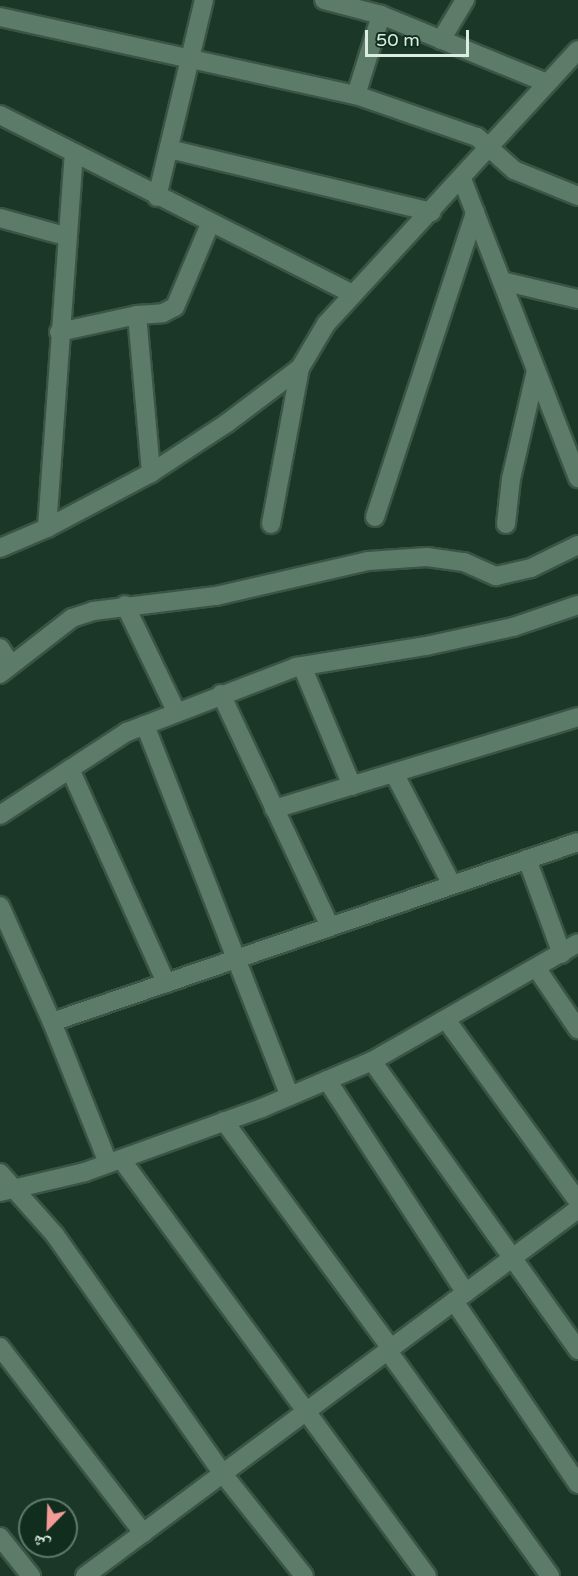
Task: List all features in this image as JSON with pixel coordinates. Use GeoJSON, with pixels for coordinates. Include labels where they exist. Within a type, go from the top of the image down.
{"type":"FeatureCollection","features":[{"type":"Feature","properties":{"kind":"street"},"geometry":{"type":"LineString","coordinates":[[157,197],[204,0]]}},
{"type":"Feature","properties":{"kind":"street"},"geometry":{"type":"LineString","coordinates":[[324,0],[386,11],[441,40],[547,83]]}},
{"type":"Feature","properties":{"kind":"street"},"geometry":{"type":"LineString","coordinates":[[441,40],[465,0]]}},
{"type":"Feature","properties":{"kind":"street"},"geometry":{"type":"LineString","coordinates":[[356,95],[386,11]]}},
{"type":"Feature","properties":{"kind":"street"},"geometry":{"type":"LineString","coordinates":[[0,17],[189,61],[356,95],[477,137],[514,170],[578,196]]}},
{"type":"Feature","properties":{"kind":"street"},"geometry":{"type":"LineString","coordinates":[[271,524],[300,368],[326,324],[491,148],[578,50]]}},
{"type":"Feature","properties":{"kind":"street"},"geometry":{"type":"LineString","coordinates":[[0,115],[210,224],[353,294]]}},
{"type":"Feature","properties":{"kind":"street"},"geometry":{"type":"LineString","coordinates":[[169,149],[432,212]]}},
{"type":"Feature","properties":{"kind":"street"},"geometry":{"type":"LineString","coordinates":[[47,528],[65,236],[74,153]]}},
{"type":"Feature","properties":{"kind":"street"},"geometry":{"type":"LineString","coordinates":[[462,179],[578,478]]}},
{"type":"Feature","properties":{"kind":"street"},"geometry":{"type":"LineString","coordinates":[[375,517],[475,212]]}},
{"type":"Feature","properties":{"kind":"street"},"geometry":{"type":"LineString","coordinates":[[0,218],[65,236]]}},
{"type":"Feature","properties":{"kind":"street"},"geometry":{"type":"LineString","coordinates":[[59,332],[136,315],[163,314],[175,308],[210,224]]}},
{"type":"Feature","properties":{"kind":"street"},"geometry":{"type":"LineString","coordinates":[[502,281],[578,299]]}},
{"type":"Feature","properties":{"kind":"street"},"geometry":{"type":"LineString","coordinates":[[136,315],[151,473]]}},
{"type":"Feature","properties":{"kind":"street"},"geometry":{"type":"LineString","coordinates":[[0,548],[47,528],[151,473],[227,423],[300,368]]}},
{"type":"Feature","properties":{"kind":"street"},"geometry":{"type":"LineString","coordinates":[[506,524],[511,479],[536,371]]}},
{"type":"Feature","properties":{"kind":"street"},"geometry":{"type":"LineString","coordinates":[[0,648],[6,669],[72,618],[125,605],[216,596],[368,561],[427,557],[464,562],[496,576],[531,567],[578,545]]}},
{"type":"Feature","properties":{"kind":"street"},"geometry":{"type":"LineString","coordinates":[[125,605],[176,711]]}},
{"type":"Feature","properties":{"kind":"street"},"geometry":{"type":"LineString","coordinates":[[0,814],[145,725],[221,694],[302,666],[513,627],[578,605]]}},
{"type":"Feature","properties":{"kind":"street"},"geometry":{"type":"LineString","coordinates":[[302,666],[352,786]]}},
{"type":"Feature","properties":{"kind":"street"},"geometry":{"type":"LineString","coordinates":[[221,694],[330,927]]}},
{"type":"Feature","properties":{"kind":"street"},"geometry":{"type":"LineString","coordinates":[[274,809],[578,717]]}},
{"type":"Feature","properties":{"kind":"street"},"geometry":{"type":"LineString","coordinates":[[145,725],[239,958],[290,1096]]}},
{"type":"Feature","properties":{"kind":"street"},"geometry":{"type":"LineString","coordinates":[[69,770],[166,983]]}},
{"type":"Feature","properties":{"kind":"street"},"geometry":{"type":"LineString","coordinates":[[394,773],[452,885]]}},
{"type":"Feature","properties":{"kind":"street"},"geometry":{"type":"LineString","coordinates":[[52,1022],[578,842]]}},
{"type":"Feature","properties":{"kind":"street"},"geometry":{"type":"LineString","coordinates":[[527,859],[562,954]]}},
{"type":"Feature","properties":{"kind":"street"},"geometry":{"type":"LineString","coordinates":[[0,906],[115,1161],[306,1412],[427,1576]]}},
{"type":"Feature","properties":{"kind":"street"},"geometry":{"type":"LineString","coordinates":[[6,1190],[115,1161],[290,1096],[372,1061],[447,1021],[578,943]]}},
{"type":"Feature","properties":{"kind":"street"},"geometry":{"type":"LineString","coordinates":[[537,969],[578,1029]]}},
{"type":"Feature","properties":{"kind":"street"},"geometry":{"type":"LineString","coordinates":[[447,1021],[578,1201]]}},
{"type":"Feature","properties":{"kind":"street"},"geometry":{"type":"LineString","coordinates":[[372,1061],[578,1350]]}},
{"type":"Feature","properties":{"kind":"street"},"geometry":{"type":"LineString","coordinates":[[327,1080],[578,1484]]}},
{"type":"Feature","properties":{"kind":"street"},"geometry":{"type":"LineString","coordinates":[[225,1121],[550,1576]]}},
{"type":"Feature","properties":{"kind":"street"},"geometry":{"type":"LineString","coordinates":[[0,1173],[6,1190],[55,1235],[223,1474],[304,1576]]}},
{"type":"Feature","properties":{"kind":"street"},"geometry":{"type":"LineString","coordinates":[[85,1576],[578,1209]]}},
{"type":"Feature","properties":{"kind":"street"},"geometry":{"type":"LineString","coordinates":[[0,1347],[143,1533]]}},
{"type":"Feature","properties":{"kind":"street"},"geometry":{"type":"LineString","coordinates":[[0,1537],[31,1576]]}}]}
